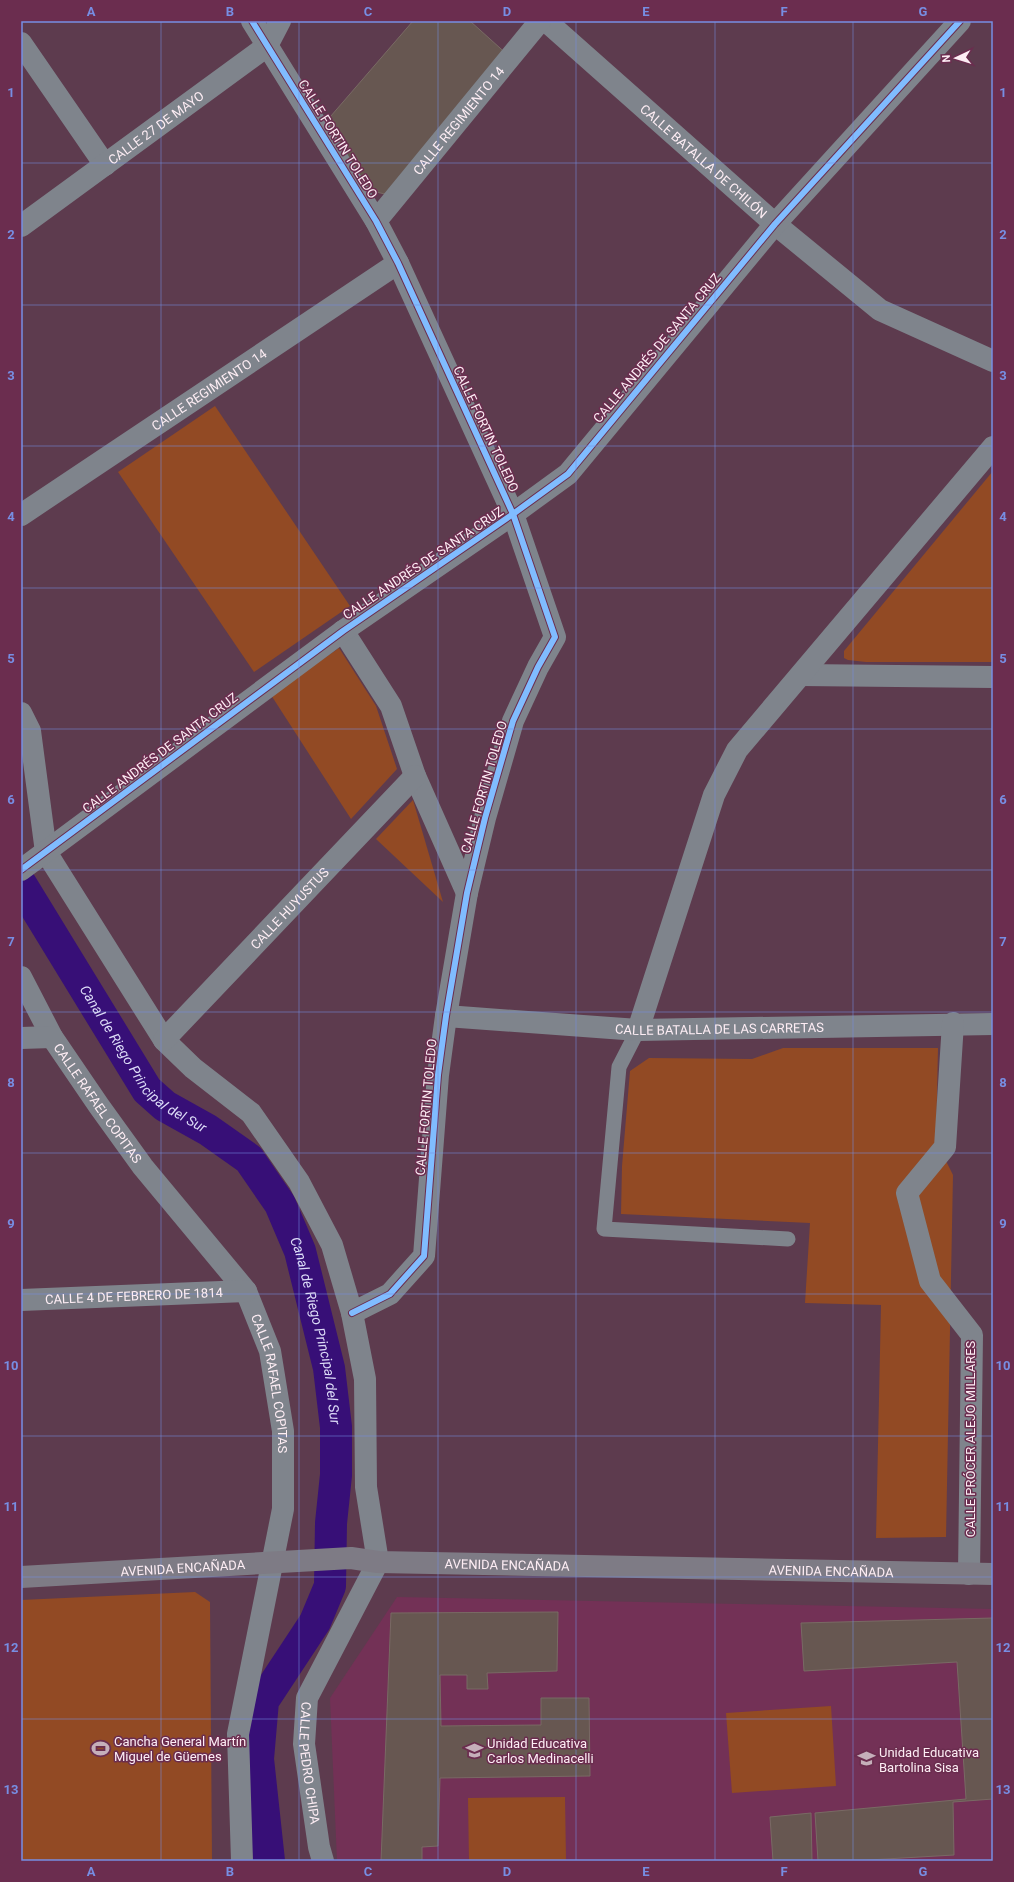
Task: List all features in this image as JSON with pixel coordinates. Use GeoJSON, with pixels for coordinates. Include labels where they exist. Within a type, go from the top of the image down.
{"type":"FeatureCollection","features":[{"type":"Feature","properties":{"kind":"main road","name":"AVENIDA ENCAÑADA"},"geometry":{"type":"LineString","coordinates":[[21,1576],[272,1564],[351,1558],[378,1562],[993,1574]]}},
{"type":"Feature","properties":{"kind":"street","name":"CALLE FORTIN TOLEDO"},"geometry":{"type":"LineString","coordinates":[[252,21],[376,221],[398,263],[513,514],[555,637],[538,667],[513,721],[485,818],[467,893],[446,1016],[438,1075],[424,1256],[390,1294],[352,1313]]}},
{"type":"Feature","properties":{"kind":"street","name":"CALLE 27 DE MAYO"},"geometry":{"type":"LineString","coordinates":[[21,226],[267,46],[280,21]]}},
{"type":"Feature","properties":{"kind":"street","name":"CALLE REGIMIENTO 14"},"geometry":{"type":"LineString","coordinates":[[376,221],[540,21]]}},
{"type":"Feature","properties":{"kind":"street","name":"CALLE BATALLA DE CHILÓN"},"geometry":{"type":"LineString","coordinates":[[546,21],[775,224],[880,310],[993,361]]}},
{"type":"Feature","properties":{"kind":"street","name":"CALLE ANDRÉS DE SANTA CRUZ"},"geometry":{"type":"LineString","coordinates":[[34,861],[343,631],[513,514],[568,474],[775,224],[960,21]]}},
{"type":"Feature","properties":{"kind":"street"},"geometry":{"type":"LineString","coordinates":[[21,43],[105,165]]}},
{"type":"Feature","properties":{"kind":"street","name":"CALLE REGIMIENTO 14"},"geometry":{"type":"LineString","coordinates":[[21,515],[398,263]]}},
{"type":"Feature","properties":{"kind":"street"},"geometry":{"type":"LineString","coordinates":[[638,1030],[714,795],[737,750],[993,446]]}},
{"type":"Feature","properties":{"kind":"street"},"geometry":{"type":"LineString","coordinates":[[343,631],[391,706],[415,776],[467,893]]}},
{"type":"Feature","properties":{"kind":"street"},"geometry":{"type":"LineString","coordinates":[[801,675],[993,677]]}},
{"type":"Feature","properties":{"kind":"street"},"geometry":{"type":"LineString","coordinates":[[21,713],[30,731],[34,861],[164,1040],[193,1068],[251,1113],[299,1182],[332,1245],[352,1313],[365,1379],[366,1487],[378,1562]]}},
{"type":"Feature","properties":{"kind":"street","name":"CALLE HUYUSTUS"},"geometry":{"type":"LineString","coordinates":[[164,1040],[415,776]]}},
{"type":"Feature","properties":{"kind":"street","name":"CALLE RAFAEL COPITAS"},"geometry":{"type":"LineString","coordinates":[[21,977],[52,1037],[99,1106],[144,1166],[246,1291],[270,1351],[282,1431],[283,1509],[238,1734],[242,1861]]}},
{"type":"Feature","properties":{"kind":"street","name":"CALLE BATALLA DE LAS CARRETAS"},"geometry":{"type":"LineString","coordinates":[[446,1016],[638,1030],[953,1023],[993,1024]]}},
{"type":"Feature","properties":{"kind":"street","name":"CALLE PRÓCER ALEJO MILLARES"},"geometry":{"type":"LineString","coordinates":[[953,1023],[945,1147],[907,1192],[930,1281],[972,1335],[969,1574]]}},
{"type":"Feature","properties":{"kind":"street"},"geometry":{"type":"LineString","coordinates":[[21,1038],[52,1037]]}},
{"type":"Feature","properties":{"kind":"street","name":"CALLE 4 DE FEBRERO DE 1814"},"geometry":{"type":"LineString","coordinates":[[21,1300],[246,1291]]}},
{"type":"Feature","properties":{"kind":"street","name":"CALLE PEDRO CHIPA"},"geometry":{"type":"LineString","coordinates":[[323,1861],[319,1846],[304,1744],[307,1698],[378,1562]]}},
{"type":"Feature","properties":{"kind":"lane"},"geometry":{"type":"LineString","coordinates":[[638,1030],[619,1068],[604,1229],[788,1239]]}},
{"type":"Feature","properties":{"kind":"shaded area"},"geometry":{"type":"Polygon","coordinates":[[[215,406],[350,606],[254,672],[118,472],[215,406]]]}},
{"type":"Feature","properties":{"kind":"shaded area"},"geometry":{"type":"Polygon","coordinates":[[[993,471],[993,662],[866,662],[848,660],[844,658],[844,651],[993,471]]]}},
{"type":"Feature","properties":{"kind":"shaded area"},"geometry":{"type":"Polygon","coordinates":[[[339,648],[376,706],[397,769],[351,819],[271,695],[339,648]]]}},
{"type":"Feature","properties":{"kind":"shaded area"},"geometry":{"type":"Polygon","coordinates":[[[413,800],[443,902],[376,839],[413,800]]]}},
{"type":"Feature","properties":{"kind":"shaded area"},"geometry":{"type":"Polygon","coordinates":[[[783,1048],[938,1048],[936,1141],[953,1175],[946,1537],[876,1538],[881,1305],[805,1303],[810,1223],[621,1214],[622,1166],[630,1071],[649,1058],[752,1059],[783,1048]]]}},
{"type":"Feature","properties":{"kind":"shaded area","name":"Cancha General Martín Miguel de Güemes"},"geometry":{"type":"Polygon","coordinates":[[[195,1592],[210,1602],[212,1861],[21,1861],[21,1600],[195,1592]]]}},
{"type":"Feature","properties":{"kind":"shaded area"},"geometry":{"type":"Polygon","coordinates":[[[397,1597],[993,1609],[993,1861],[337,1861],[330,1698],[397,1597]]]}},
{"type":"Feature","properties":{"kind":"shaded area"},"geometry":{"type":"Polygon","coordinates":[[[831,1706],[836,1786],[732,1793],[726,1713],[831,1706]]]}},
{"type":"Feature","properties":{"kind":"shaded area"},"geometry":{"type":"Polygon","coordinates":[[[565,1797],[566,1861],[469,1861],[468,1798],[565,1797]]]}},
{"type":"Feature","properties":{"kind":"building"},"geometry":{"type":"Polygon","coordinates":[[[413,21],[470,21],[510,57],[385,194],[376,192],[369,188],[324,124],[413,21]]]}},
{"type":"Feature","properties":{"kind":"building"},"geometry":{"type":"Polygon","coordinates":[[[558,1612],[557,1671],[487,1673],[488,1689],[467,1689],[467,1675],[440,1675],[441,1726],[541,1725],[541,1698],[589,1698],[590,1776],[440,1778],[438,1846],[422,1847],[422,1861],[381,1861],[391,1613],[558,1612]]]}},
{"type":"Feature","properties":{"kind":"building"},"geometry":{"type":"Polygon","coordinates":[[[993,1618],[993,1799],[953,1802],[954,1855],[851,1861],[818,1861],[815,1813],[966,1799],[957,1662],[804,1671],[801,1623],[993,1618]]]}},
{"type":"Feature","properties":{"kind":"building"},"geometry":{"type":"Polygon","coordinates":[[[811,1813],[812,1861],[773,1861],[770,1817],[811,1813]]]}},
{"type":"Feature","properties":{"kind":"waterway","name":"Canal de Riego Principal del Sur"},"geometry":{"type":"LineString","coordinates":[[21,884],[147,1090],[165,1106],[208,1130],[249,1159],[280,1204],[300,1251],[329,1368],[336,1427],[336,1475],[331,1523],[330,1586],[315,1622],[263,1701],[258,1759],[269,1861]]}},
{"type":"Feature","properties":{"kind":"cycle path"},"geometry":{"type":"LineString","coordinates":[[252,21],[376,221],[398,263],[513,514],[555,637],[538,667],[513,721],[485,818],[467,893],[446,1016],[438,1075],[424,1256],[390,1294],[352,1313]]}},
{"type":"Feature","properties":{"kind":"cycle path"},"geometry":{"type":"LineString","coordinates":[[21,870],[343,631],[513,514],[568,474],[775,224],[960,21]]}},
{"type":"Feature","properties":{"kind":"place","name":"Cancha General Martín Miguel de Güemes"},"geometry":{"type":"Point","coordinates":[101,1748]}},
{"type":"Feature","properties":{"kind":"place","name":"Unidad Educativa Carlos Medinacelli"},"geometry":{"type":"Point","coordinates":[474,1750]}},
{"type":"Feature","properties":{"kind":"place","name":"Unidad Educativa Bartolina Sisa"},"geometry":{"type":"Point","coordinates":[866,1759]}}]}
